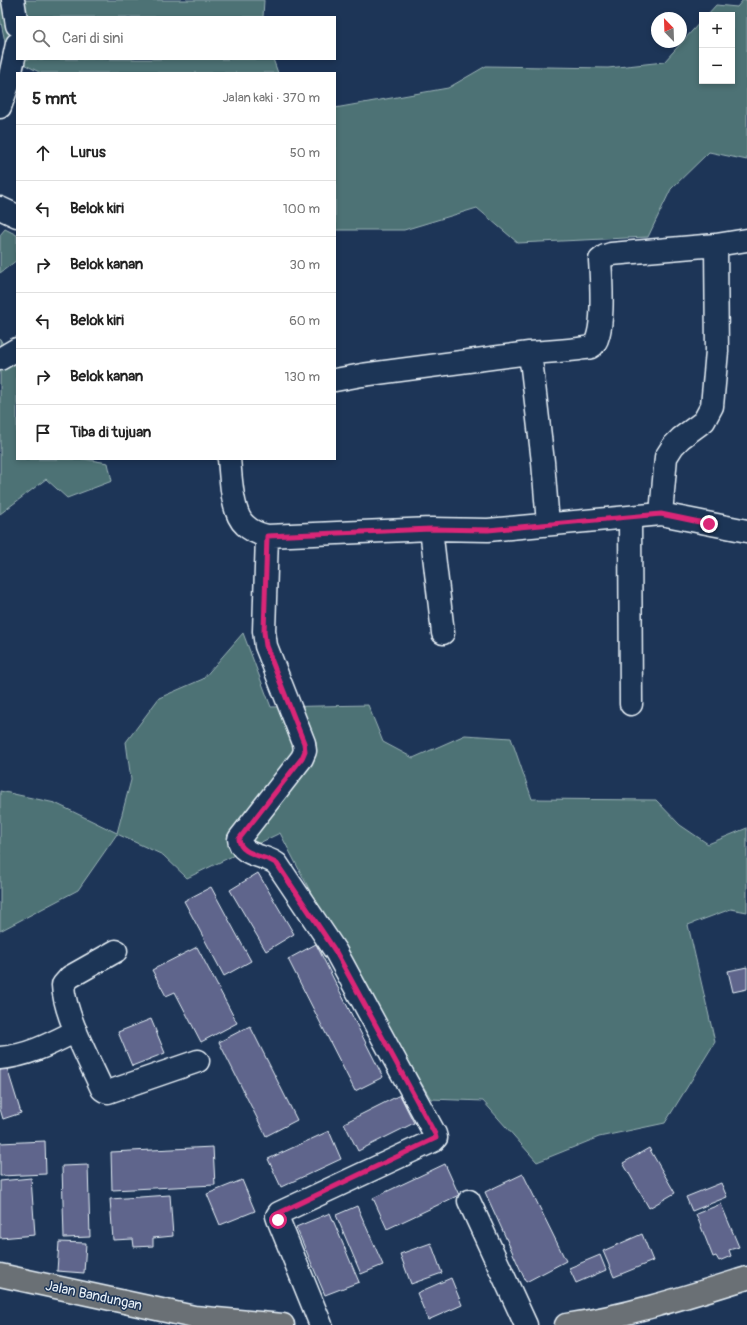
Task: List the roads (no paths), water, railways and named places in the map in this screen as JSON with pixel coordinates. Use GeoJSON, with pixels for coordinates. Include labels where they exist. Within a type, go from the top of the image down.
{"type":"FeatureCollection","features":[{"type":"Feature","properties":{"kind":"main road","name":"Jalan Bandungan"},"geometry":{"type":"LineString","coordinates":[[0,1275],[194,1321],[283,1325]]}},
{"type":"Feature","properties":{"kind":"main road"},"geometry":{"type":"LineString","coordinates":[[566,1325],[586,1322],[683,1298],[747,1278]]}},
{"type":"Feature","properties":{"kind":"street"},"geometry":{"type":"LineString","coordinates":[[13,0],[16,19]]}},
{"type":"Feature","properties":{"kind":"street"},"geometry":{"type":"LineString","coordinates":[[0,107],[8,85],[16,49]]}},
{"type":"Feature","properties":{"kind":"street"},"geometry":{"type":"LineString","coordinates":[[336,380],[362,375],[530,353],[590,347],[596,343],[599,334],[601,315],[600,260],[605,256],[611,254],[716,245],[747,240]]}},
{"type":"Feature","properties":{"kind":"street"},"geometry":{"type":"LineString","coordinates":[[661,514],[666,457],[672,446],[704,421],[712,406],[717,351],[716,245]]}},
{"type":"Feature","properties":{"kind":"street"},"geometry":{"type":"LineString","coordinates":[[0,359],[16,350]]}},
{"type":"Feature","properties":{"kind":"street"},"geometry":{"type":"LineString","coordinates":[[530,353],[543,462],[548,524]]}},
{"type":"Feature","properties":{"kind":"street"},"geometry":{"type":"LineString","coordinates":[[229,460],[235,506],[241,520],[244,525],[254,532],[267,536],[431,529],[488,530],[661,514],[747,531]]}},
{"type":"Feature","properties":{"kind":"street"},"geometry":{"type":"LineString","coordinates":[[630,517],[631,704]]}},
{"type":"Feature","properties":{"kind":"street"},"geometry":{"type":"LineString","coordinates":[[431,529],[443,633]]}},
{"type":"Feature","properties":{"kind":"street"},"geometry":{"type":"LineString","coordinates":[[267,536],[264,632],[266,646],[304,743],[305,751],[302,758],[239,839],[239,842],[245,850],[272,860],[277,864],[336,952],[436,1138],[433,1141],[279,1213],[278,1220],[321,1325]]}},
{"type":"Feature","properties":{"kind":"street"},"geometry":{"type":"LineString","coordinates":[[116,951],[70,977],[63,985],[65,1001],[76,1031],[102,1089],[108,1092],[198,1061]]}},
{"type":"Feature","properties":{"kind":"street"},"geometry":{"type":"LineString","coordinates":[[0,1058],[27,1053],[48,1045],[76,1031]]}},
{"type":"Feature","properties":{"kind":"street"},"geometry":{"type":"LineString","coordinates":[[469,1201],[526,1325]]}}]}
